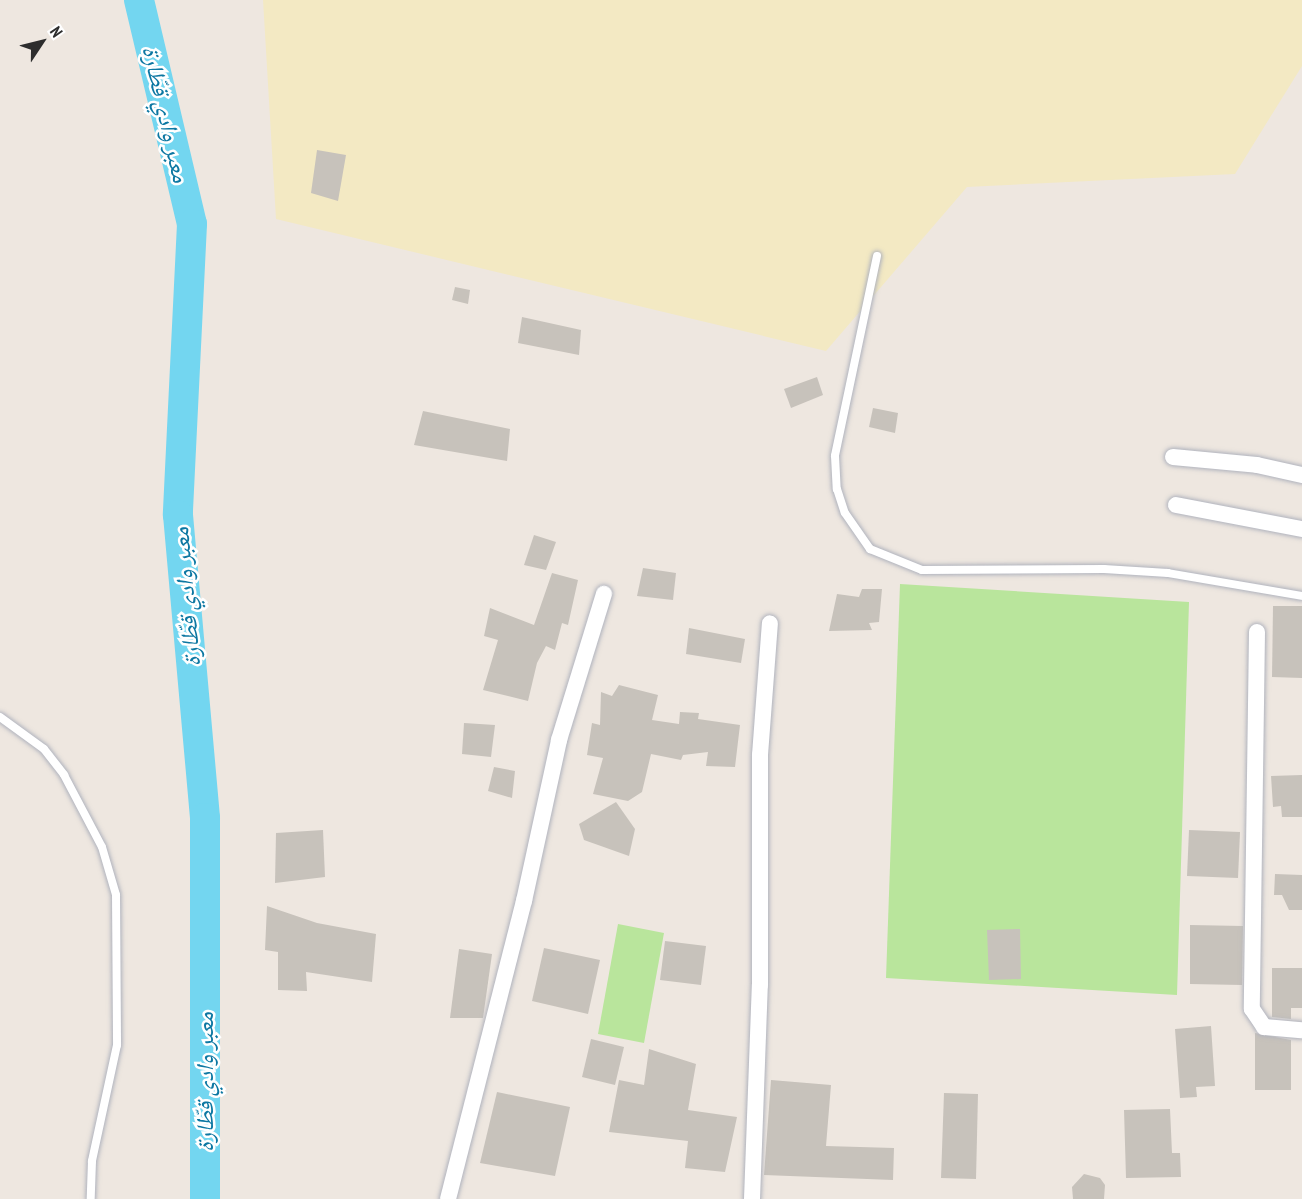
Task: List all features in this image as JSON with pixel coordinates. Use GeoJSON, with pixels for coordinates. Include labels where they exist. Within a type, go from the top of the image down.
{"type":"FeatureCollection","features":[{"type":"Feature","properties":{"kind":"street"},"geometry":{"type":"LineString","coordinates":[[1173,457],[1257,465],[1302,475]]}},
{"type":"Feature","properties":{"kind":"street"},"geometry":{"type":"LineString","coordinates":[[1176,505],[1302,529]]}},
{"type":"Feature","properties":{"kind":"street"},"geometry":{"type":"LineString","coordinates":[[447,1199],[524,901],[559,740],[604,594]]}},
{"type":"Feature","properties":{"kind":"street"},"geometry":{"type":"LineString","coordinates":[[752,1199],[760,985],[760,755],[770,623]]}},
{"type":"Feature","properties":{"kind":"street"},"geometry":{"type":"LineString","coordinates":[[1257,632],[1252,1009],[1264,1027],[1302,1030]]}},
{"type":"Feature","properties":{"kind":"lane"},"geometry":{"type":"LineString","coordinates":[[877,256],[835,456],[837,489],[845,513],[870,549],[899,565],[922,570],[1104,568],[1168,573],[1302,596]]}},
{"type":"Feature","properties":{"kind":"lane"},"geometry":{"type":"LineString","coordinates":[[0,717],[44,749],[64,775],[102,847],[116,896],[117,1045],[92,1161],[91,1199]]}},
{"type":"Feature","properties":{"kind":"green space"},"geometry":{"type":"Polygon","coordinates":[[[900,584],[1189,602],[1177,995],[886,978],[900,584]]]}},
{"type":"Feature","properties":{"kind":"green space"},"geometry":{"type":"Polygon","coordinates":[[[618,924],[664,933],[644,1043],[598,1034],[618,924]]]}},
{"type":"Feature","properties":{"kind":"sand"},"geometry":{"type":"Polygon","coordinates":[[[263,0],[1302,0],[1302,66],[1235,174],[967,187],[826,351],[276,219],[263,0]]]}},
{"type":"Feature","properties":{"kind":"building"},"geometry":{"type":"Polygon","coordinates":[[[317,150],[346,155],[338,201],[311,193],[317,150]]]}},
{"type":"Feature","properties":{"kind":"building"},"geometry":{"type":"Polygon","coordinates":[[[455,287],[470,290],[468,304],[452,300],[455,287]]]}},
{"type":"Feature","properties":{"kind":"building"},"geometry":{"type":"Polygon","coordinates":[[[522,317],[581,330],[579,355],[518,343],[522,317]]]}},
{"type":"Feature","properties":{"kind":"building"},"geometry":{"type":"Polygon","coordinates":[[[817,377],[823,395],[791,408],[784,389],[817,377]]]}},
{"type":"Feature","properties":{"kind":"building"},"geometry":{"type":"Polygon","coordinates":[[[873,408],[898,413],[895,433],[869,427],[873,408]]]}},
{"type":"Feature","properties":{"kind":"building"},"geometry":{"type":"Polygon","coordinates":[[[423,411],[510,429],[507,461],[414,445],[423,411]]]}},
{"type":"Feature","properties":{"kind":"building"},"geometry":{"type":"Polygon","coordinates":[[[534,535],[556,542],[546,570],[524,565],[534,535]]]}},
{"type":"Feature","properties":{"kind":"building"},"geometry":{"type":"Polygon","coordinates":[[[643,568],[676,573],[673,600],[637,596],[643,568]]]}},
{"type":"Feature","properties":{"kind":"building"},"geometry":{"type":"Polygon","coordinates":[[[552,573],[578,580],[568,625],[562,623],[555,650],[546,646],[537,663],[528,701],[483,690],[498,640],[484,636],[490,608],[534,625],[552,573]]]}},
{"type":"Feature","properties":{"kind":"building"},"geometry":{"type":"Polygon","coordinates":[[[862,589],[882,589],[879,622],[869,623],[872,630],[829,631],[837,594],[859,597],[862,589]]]}},
{"type":"Feature","properties":{"kind":"building"},"geometry":{"type":"Polygon","coordinates":[[[1273,606],[1302,606],[1302,678],[1272,677],[1273,606]]]}},
{"type":"Feature","properties":{"kind":"building"},"geometry":{"type":"Polygon","coordinates":[[[689,628],[745,639],[741,663],[686,654],[689,628]]]}},
{"type":"Feature","properties":{"kind":"building"},"geometry":{"type":"Polygon","coordinates":[[[619,685],[658,695],[652,720],[679,724],[680,712],[699,713],[698,719],[740,725],[735,767],[706,766],[708,752],[683,755],[681,760],[651,754],[642,792],[628,801],[593,794],[603,758],[587,755],[592,723],[600,725],[601,692],[612,696],[619,685]]]}},
{"type":"Feature","properties":{"kind":"building"},"geometry":{"type":"Polygon","coordinates":[[[464,723],[495,725],[491,757],[462,754],[464,723]]]}},
{"type":"Feature","properties":{"kind":"building"},"geometry":{"type":"Polygon","coordinates":[[[494,767],[515,771],[512,798],[488,791],[494,767]]]}},
{"type":"Feature","properties":{"kind":"building"},"geometry":{"type":"Polygon","coordinates":[[[1302,775],[1302,817],[1282,817],[1281,806],[1273,807],[1271,776],[1302,775]]]}},
{"type":"Feature","properties":{"kind":"building"},"geometry":{"type":"Polygon","coordinates":[[[616,802],[635,829],[629,856],[584,840],[579,824],[616,802]]]}},
{"type":"Feature","properties":{"kind":"building"},"geometry":{"type":"Polygon","coordinates":[[[323,830],[325,877],[275,883],[276,833],[323,830]]]}},
{"type":"Feature","properties":{"kind":"building"},"geometry":{"type":"Polygon","coordinates":[[[1189,830],[1240,832],[1238,878],[1187,876],[1189,830]]]}},
{"type":"Feature","properties":{"kind":"building"},"geometry":{"type":"Polygon","coordinates":[[[1275,874],[1302,875],[1302,910],[1289,910],[1282,895],[1274,895],[1275,874]]]}},
{"type":"Feature","properties":{"kind":"building"},"geometry":{"type":"Polygon","coordinates":[[[267,906],[317,923],[376,934],[372,982],[306,972],[307,991],[278,990],[278,952],[265,950],[267,906]]]}},
{"type":"Feature","properties":{"kind":"building"},"geometry":{"type":"Polygon","coordinates":[[[1190,925],[1243,926],[1242,985],[1190,984],[1190,925]]]}},
{"type":"Feature","properties":{"kind":"building"},"geometry":{"type":"Polygon","coordinates":[[[1020,929],[1021,979],[989,980],[987,930],[1020,929]]]}},
{"type":"Feature","properties":{"kind":"building"},"geometry":{"type":"Polygon","coordinates":[[[665,941],[706,946],[701,985],[660,980],[665,941]]]}},
{"type":"Feature","properties":{"kind":"building"},"geometry":{"type":"Polygon","coordinates":[[[544,948],[600,960],[588,1014],[532,1001],[544,948]]]}},
{"type":"Feature","properties":{"kind":"building"},"geometry":{"type":"Polygon","coordinates":[[[459,949],[492,954],[483,1018],[450,1018],[459,949]]]}},
{"type":"Feature","properties":{"kind":"building"},"geometry":{"type":"Polygon","coordinates":[[[1272,968],[1302,968],[1302,1008],[1291,1008],[1291,1019],[1272,1017],[1272,968]]]}},
{"type":"Feature","properties":{"kind":"building"},"geometry":{"type":"Polygon","coordinates":[[[1211,1026],[1215,1086],[1196,1087],[1197,1097],[1180,1098],[1175,1029],[1211,1026]]]}},
{"type":"Feature","properties":{"kind":"building"},"geometry":{"type":"Polygon","coordinates":[[[1255,1033],[1291,1040],[1291,1090],[1255,1090],[1255,1033]]]}},
{"type":"Feature","properties":{"kind":"building"},"geometry":{"type":"Polygon","coordinates":[[[591,1039],[624,1047],[615,1085],[582,1077],[591,1039]]]}},
{"type":"Feature","properties":{"kind":"building"},"geometry":{"type":"Polygon","coordinates":[[[649,1049],[696,1064],[688,1110],[737,1117],[725,1172],[685,1168],[688,1141],[609,1132],[619,1080],[644,1085],[649,1049]]]}},
{"type":"Feature","properties":{"kind":"building"},"geometry":{"type":"Polygon","coordinates":[[[771,1080],[831,1085],[826,1146],[894,1148],[893,1180],[764,1175],[771,1080]]]}},
{"type":"Feature","properties":{"kind":"building"},"geometry":{"type":"Polygon","coordinates":[[[497,1092],[570,1107],[555,1176],[480,1163],[497,1092]]]}},
{"type":"Feature","properties":{"kind":"building"},"geometry":{"type":"Polygon","coordinates":[[[944,1093],[978,1094],[976,1179],[941,1178],[944,1093]]]}},
{"type":"Feature","properties":{"kind":"building"},"geometry":{"type":"Polygon","coordinates":[[[1170,1109],[1172,1153],[1180,1153],[1181,1177],[1126,1178],[1124,1110],[1170,1109]]]}},
{"type":"Feature","properties":{"kind":"building"},"geometry":{"type":"Polygon","coordinates":[[[1084,1174],[1100,1178],[1105,1185],[1104,1199],[1073,1199],[1072,1187],[1084,1174]]]}},
{"type":"Feature","properties":{"kind":"waterway","name":"معبر وادي قطّارة"},"geometry":{"type":"LineString","coordinates":[[139,0],[192,224],[178,515],[205,818],[205,1199]]}}]}
